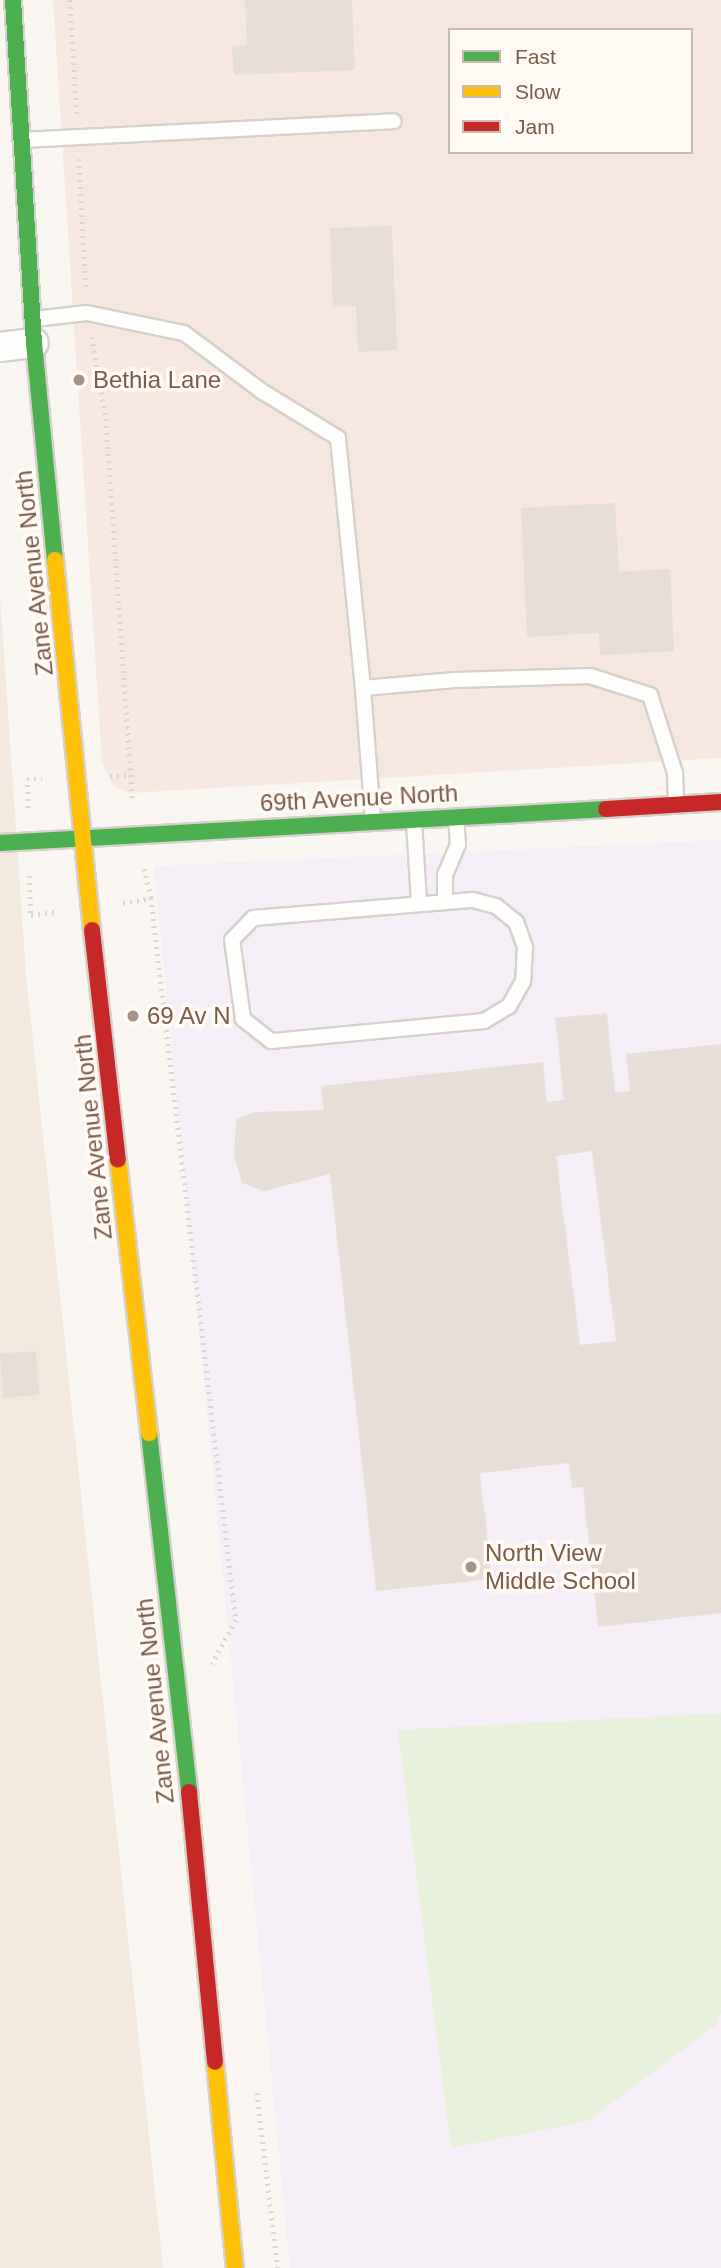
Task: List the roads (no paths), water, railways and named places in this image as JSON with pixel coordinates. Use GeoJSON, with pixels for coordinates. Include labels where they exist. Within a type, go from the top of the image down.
{"type":"FeatureCollection","features":[{"type":"Feature","properties":{"kind":"street","name":"Zane Avenue North"},"geometry":{"type":"LineString","coordinates":[[13,0],[34,331],[82,838],[183,1734],[235,2268]]}},
{"type":"Feature","properties":{"kind":"street"},"geometry":{"type":"LineString","coordinates":[[0,347],[34,331]]}},
{"type":"Feature","properties":{"kind":"street","name":"69th Avenue North"},"geometry":{"type":"LineString","coordinates":[[0,843],[373,818],[721,802]]}},
{"type":"Feature","properties":{"kind":"lane"},"geometry":{"type":"LineString","coordinates":[[22,140],[394,121]]}},
{"type":"Feature","properties":{"kind":"lane"},"geometry":{"type":"LineString","coordinates":[[34,331],[87,313],[184,333],[263,393],[338,438],[373,818]]}},
{"type":"Feature","properties":{"kind":"lane"},"geometry":{"type":"LineString","coordinates":[[363,688],[590,676],[650,695],[675,773],[676,804]]}},
{"type":"Feature","properties":{"kind":"lane"},"geometry":{"type":"LineString","coordinates":[[445,902],[445,875],[458,845],[456,815]]}},
{"type":"Feature","properties":{"kind":"lane"},"geometry":{"type":"LineString","coordinates":[[414,817],[419,903]]}},
{"type":"Feature","properties":{"kind":"lane"},"geometry":{"type":"LineString","coordinates":[[474,900],[496,906],[516,922],[525,947],[519,989],[509,1006],[484,1021],[271,1041],[243,1019],[232,940],[253,918],[445,902],[474,900]]}},
{"type":"Feature","properties":{"kind":"place","name":"Bethia Lane"},"geometry":{"type":"Point","coordinates":[79,380]}},
{"type":"Feature","properties":{"kind":"place","name":"69 Av N"},"geometry":{"type":"Point","coordinates":[133,1016]}},
{"type":"Feature","properties":{"kind":"place","name":"North View Middle School"},"geometry":{"type":"Point","coordinates":[471,1567]}}]}
